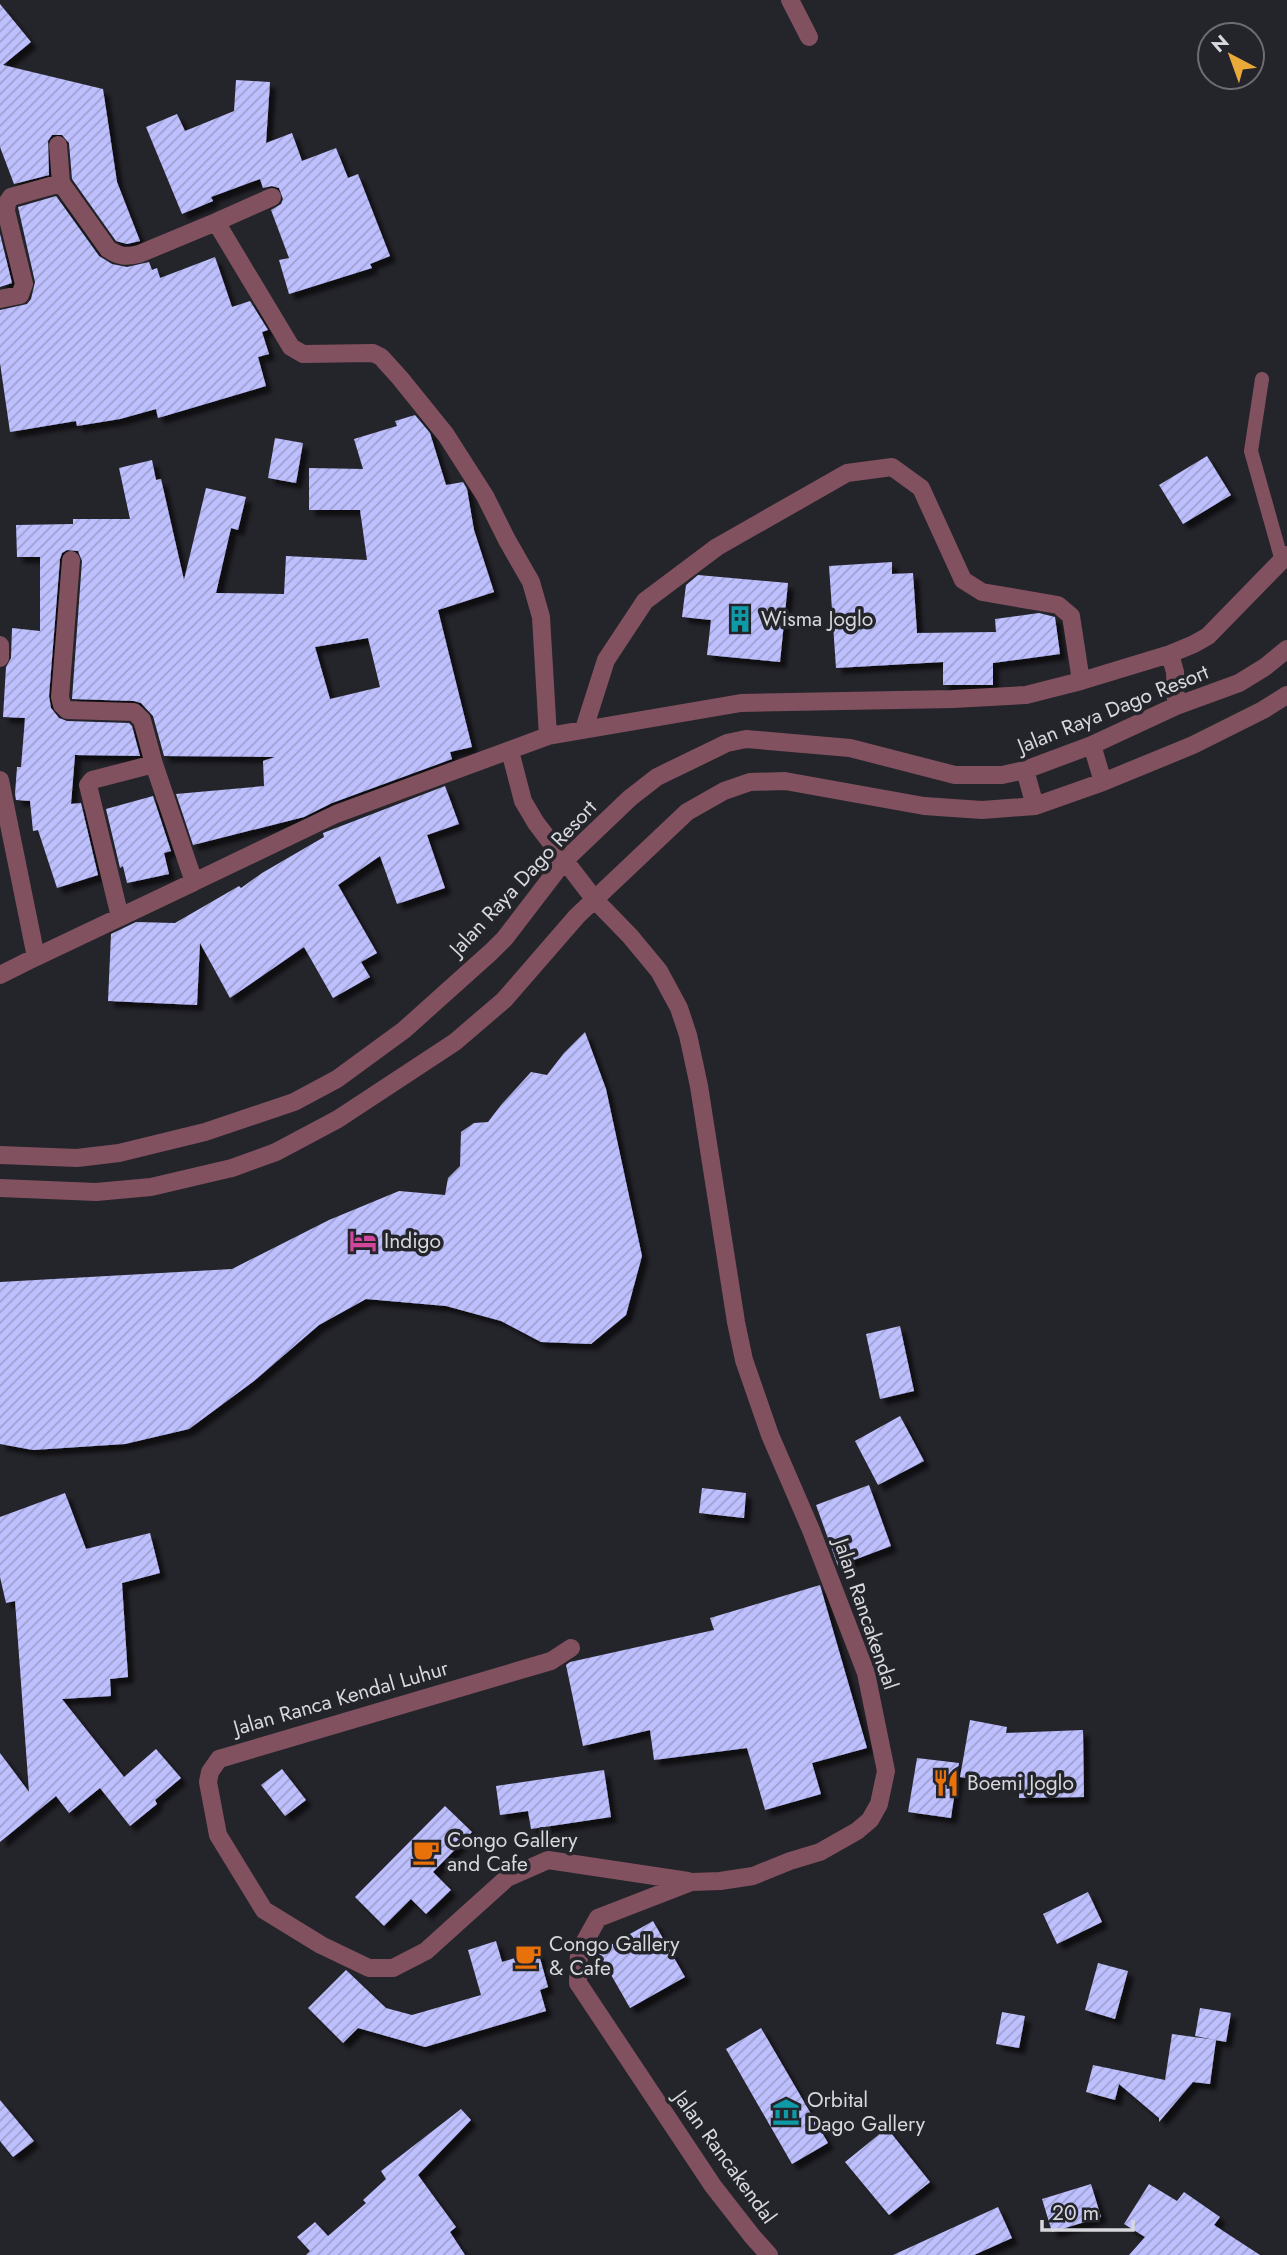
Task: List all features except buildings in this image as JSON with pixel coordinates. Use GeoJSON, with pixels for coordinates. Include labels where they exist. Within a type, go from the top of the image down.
{"type":"FeatureCollection","features":[{"type":"Feature","properties":{"kind":"street"},"geometry":{"type":"LineString","coordinates":[[790,0],[809,37]]}},
{"type":"Feature","properties":{"kind":"street"},"geometry":{"type":"LineString","coordinates":[[58,145],[61,183],[108,249],[119,256],[139,254],[272,197]]}},
{"type":"Feature","properties":{"kind":"street"},"geometry":{"type":"LineString","coordinates":[[0,299],[19,295],[24,284],[6,211],[7,204],[11,197],[61,183]]}},
{"type":"Feature","properties":{"kind":"street"},"geometry":{"type":"LineString","coordinates":[[216,222],[291,347],[303,354],[373,353],[381,357],[446,435],[485,496],[531,582],[541,617],[548,736]]}},
{"type":"Feature","properties":{"kind":"street"},"geometry":{"type":"LineString","coordinates":[[584,729],[606,660],[645,601],[717,547],[847,473],[892,467],[921,488],[963,580],[982,592],[1058,605],[1071,616],[1081,681]]}},
{"type":"Feature","properties":{"kind":"street"},"geometry":{"type":"LineString","coordinates":[[0,975],[336,814],[548,736],[741,703],[1026,695],[1081,681],[1194,644],[1208,636],[1284,558]]}},
{"type":"Feature","properties":{"kind":"street"},"geometry":{"type":"LineString","coordinates":[[71,560],[60,697],[62,705],[67,710],[134,712],[142,720],[194,882]]}},
{"type":"Feature","properties":{"kind":"street"},"geometry":{"type":"LineString","coordinates":[[0,645],[0,658]]}},
{"type":"Feature","properties":{"kind":"street","name":"Jalan Raya Dago Resort"},"geometry":{"type":"LineString","coordinates":[[0,1155],[77,1158],[119,1153],[205,1132],[294,1102],[337,1079],[404,1030],[505,938],[564,861],[630,798],[657,778],[727,743],[746,739],[850,748],[955,775],[1002,775],[1025,770],[1092,745],[1176,706],[1239,683],[1287,649]]}},
{"type":"Feature","properties":{"kind":"street"},"geometry":{"type":"LineString","coordinates":[[1170,653],[1175,673],[1176,706]]}},
{"type":"Feature","properties":{"kind":"street"},"geometry":{"type":"LineString","coordinates":[[0,1188],[96,1192],[151,1187],[232,1168],[276,1152],[338,1119],[455,1042],[504,1000],[577,916],[687,812],[724,791],[750,782],[785,781],[924,806],[982,810],[1035,806],[1103,782],[1193,745],[1287,695]]}},
{"type":"Feature","properties":{"kind":"street"},"geometry":{"type":"LineString","coordinates":[[1092,745],[1103,782]]}},
{"type":"Feature","properties":{"kind":"street","name":"Jalan Rancakendal"},"geometry":{"type":"LineString","coordinates":[[510,751],[523,801],[564,861],[595,900],[659,971],[685,1026],[699,1086],[744,1360],[770,1434],[811,1530],[866,1673],[886,1771],[879,1804],[870,1819],[857,1831],[820,1852],[753,1875],[720,1881],[691,1882],[598,1918],[579,1952],[578,1983],[713,2186],[769,2255]]}},
{"type":"Feature","properties":{"kind":"street"},"geometry":{"type":"LineString","coordinates":[[120,916],[88,785],[92,780],[154,764]]}},
{"type":"Feature","properties":{"kind":"street"},"geometry":{"type":"LineString","coordinates":[[1025,770],[1035,806]]}},
{"type":"Feature","properties":{"kind":"street"},"geometry":{"type":"LineString","coordinates":[[0,780],[36,957]]}},
{"type":"Feature","properties":{"kind":"street","name":"Jalan Ranca Kendal Luhur"},"geometry":{"type":"LineString","coordinates":[[570,1647],[551,1661],[219,1759],[210,1772],[208,1782],[218,1835],[264,1910],[321,1945],[369,1968],[393,1968],[426,1951],[507,1878],[548,1860],[691,1882]]}},
{"type":"Feature","properties":{"kind":"lane"},"geometry":{"type":"LineString","coordinates":[[1262,379],[1251,451],[1284,558]]}},
{"type":"Feature","properties":{"kind":"place","name":"Wisma Joglo"},"geometry":{"type":"Point","coordinates":[740,619]}},
{"type":"Feature","properties":{"kind":"place","name":"Indigo"},"geometry":{"type":"Point","coordinates":[363,1241]}},
{"type":"Feature","properties":{"kind":"place","name":"Boemi Joglo"},"geometry":{"type":"Point","coordinates":[946,1783]}},
{"type":"Feature","properties":{"kind":"place","name":"Congo Gallery and Cafe"},"geometry":{"type":"Point","coordinates":[426,1852]}},
{"type":"Feature","properties":{"kind":"place","name":"Congo Gallery & Cafe"},"geometry":{"type":"Point","coordinates":[528,1956]}},
{"type":"Feature","properties":{"kind":"place","name":"Orbital Dago Gallery"},"geometry":{"type":"Point","coordinates":[786,2112]}}]}
